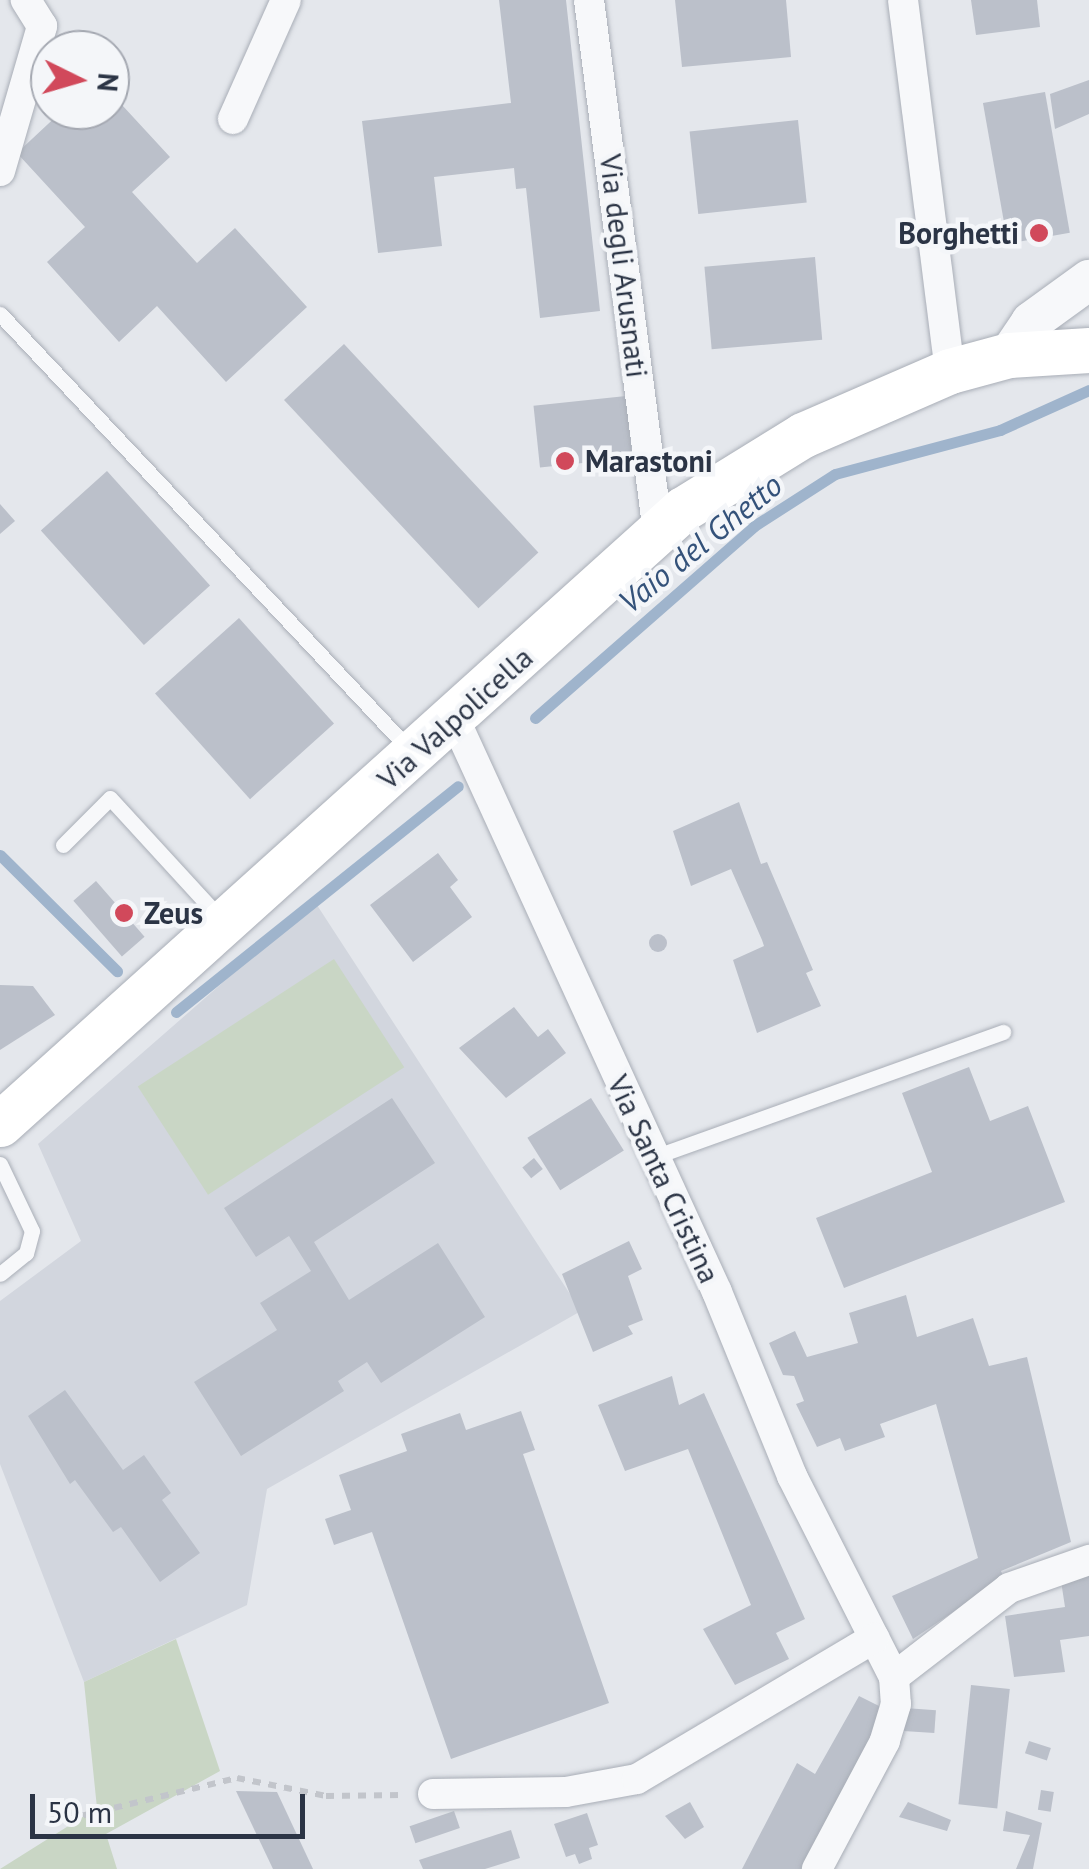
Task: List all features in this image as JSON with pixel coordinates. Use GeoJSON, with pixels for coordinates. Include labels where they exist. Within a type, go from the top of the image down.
{"type":"FeatureCollection","features":[{"type":"Feature","properties":{"kind":"main road","name":"Via Valpolicella"},"geometry":{"type":"LineString","coordinates":[[0,1124],[455,720],[683,509],[804,435],[950,372],[1010,355],[1089,350]]}},
{"type":"Feature","properties":{"kind":"street"},"geometry":{"type":"LineString","coordinates":[[0,172],[42,26],[26,0]]}},
{"type":"Feature","properties":{"kind":"street"},"geometry":{"type":"LineString","coordinates":[[233,119],[286,0]]}},
{"type":"Feature","properties":{"kind":"street","name":"Via degli Arusnati"},"geometry":{"type":"LineString","coordinates":[[590,0],[658,533]]}},
{"type":"Feature","properties":{"kind":"street"},"geometry":{"type":"LineString","coordinates":[[903,0],[950,372]]}},
{"type":"Feature","properties":{"kind":"street"},"geometry":{"type":"LineString","coordinates":[[1010,355],[1032,322],[1089,280]]}},
{"type":"Feature","properties":{"kind":"street","name":"Via Santa Cristina"},"geometry":{"type":"LineString","coordinates":[[455,720],[654,1157],[792,1476],[874,1638],[895,1690]]}},
{"type":"Feature","properties":{"kind":"street"},"geometry":{"type":"LineString","coordinates":[[817,1869],[885,1741],[895,1690],[1010,1588],[1089,1560]]}},
{"type":"Feature","properties":{"kind":"street"},"geometry":{"type":"LineString","coordinates":[[433,1794],[566,1792],[636,1779],[874,1638]]}},
{"type":"Feature","properties":{"kind":"lane"},"geometry":{"type":"LineString","coordinates":[[0,314],[415,754]]}},
{"type":"Feature","properties":{"kind":"lane"},"geometry":{"type":"LineString","coordinates":[[63,845],[110,798],[226,925]]}},
{"type":"Feature","properties":{"kind":"lane"},"geometry":{"type":"LineString","coordinates":[[654,1157],[1002,1032]]}},
{"type":"Feature","properties":{"kind":"lane"},"geometry":{"type":"LineString","coordinates":[[0,1164],[32,1231],[26,1252],[0,1274]]}},
{"type":"Feature","properties":{"kind":"path"},"geometry":{"type":"LineString","coordinates":[[52,1823],[237,1778],[326,1796],[433,1794]]}},
{"type":"Feature","properties":{"kind":"shaded area"},"geometry":{"type":"Polygon","coordinates":[[[315,902],[581,1311],[267,1489],[247,1605],[84,1682],[0,1464],[0,1301],[81,1241],[38,1144],[315,902]]]}},
{"type":"Feature","properties":{"kind":"green space"},"geometry":{"type":"Polygon","coordinates":[[[334,959],[404,1067],[208,1195],[138,1086],[334,959]]]}},
{"type":"Feature","properties":{"kind":"green space"},"geometry":{"type":"Polygon","coordinates":[[[176,1639],[220,1771],[106,1834],[117,1869],[0,1869],[97,1808],[84,1682],[176,1639]]]}},
{"type":"Feature","properties":{"kind":"building"},"geometry":{"type":"Polygon","coordinates":[[[499,0],[566,0],[600,311],[540,318],[526,188],[516,189],[514,168],[434,177],[442,246],[378,253],[362,121],[511,103],[499,0]]]}},
{"type":"Feature","properties":{"kind":"building"},"geometry":{"type":"Polygon","coordinates":[[[675,0],[786,0],[791,57],[682,67],[675,0]]]}},
{"type":"Feature","properties":{"kind":"building"},"geometry":{"type":"Polygon","coordinates":[[[971,0],[1037,0],[1040,27],[976,35],[971,0]]]}},
{"type":"Feature","properties":{"kind":"building"},"geometry":{"type":"Polygon","coordinates":[[[1089,80],[1089,114],[1055,129],[1050,94],[1089,80]]]}},
{"type":"Feature","properties":{"kind":"building"},"geometry":{"type":"Polygon","coordinates":[[[1045,92],[1070,233],[1008,244],[983,103],[1045,92]]]}},
{"type":"Feature","properties":{"kind":"building"},"geometry":{"type":"Polygon","coordinates":[[[130,114],[170,157],[132,192],[197,263],[235,228],[307,307],[226,382],[157,306],[119,342],[47,262],[85,227],[17,153],[42,130],[130,130],[130,114]]]}},
{"type":"Feature","properties":{"kind":"building"},"geometry":{"type":"Polygon","coordinates":[[[798,120],[807,203],[698,214],[690,131],[798,120]]]}},
{"type":"Feature","properties":{"kind":"building"},"geometry":{"type":"Polygon","coordinates":[[[815,257],[822,340],[712,349],[704,267],[815,257]]]}},
{"type":"Feature","properties":{"kind":"building"},"geometry":{"type":"Polygon","coordinates":[[[344,344],[538,552],[478,608],[284,400],[344,344]]]}},
{"type":"Feature","properties":{"kind":"building"},"geometry":{"type":"Polygon","coordinates":[[[626,396],[632,458],[540,467],[534,406],[626,396]]]}},
{"type":"Feature","properties":{"kind":"building"},"geometry":{"type":"Polygon","coordinates":[[[107,471],[210,585],[144,645],[41,531],[107,471]]]}},
{"type":"Feature","properties":{"kind":"building"},"geometry":{"type":"Polygon","coordinates":[[[0,504],[15,521],[0,534],[0,504]]]}},
{"type":"Feature","properties":{"kind":"building"},"geometry":{"type":"Polygon","coordinates":[[[239,618],[334,724],[250,799],[155,694],[239,618]]]}},
{"type":"Feature","properties":{"kind":"building"},"geometry":{"type":"Polygon","coordinates":[[[739,802],[761,864],[767,862],[813,970],[806,973],[821,1006],[757,1033],[733,960],[764,946],[762,940],[731,869],[691,886],[673,831],[739,802]]]}},
{"type":"Feature","properties":{"kind":"building"},"geometry":{"type":"Polygon","coordinates":[[[438,853],[458,880],[450,887],[472,917],[413,962],[370,905],[438,853]]]}},
{"type":"Feature","properties":{"kind":"building"},"geometry":{"type":"Polygon","coordinates":[[[96,881],[145,937],[122,957],[73,901],[96,881]]]}},
{"type":"Feature","properties":{"kind":"building"},"geometry":{"type":"Polygon","coordinates":[[[658,934],[667,943],[658,952],[649,943],[658,934]]]}},
{"type":"Feature","properties":{"kind":"building"},"geometry":{"type":"Polygon","coordinates":[[[0,985],[33,986],[55,1015],[0,1050],[0,985]]]}},
{"type":"Feature","properties":{"kind":"building"},"geometry":{"type":"Polygon","coordinates":[[[514,1007],[538,1037],[548,1029],[566,1053],[506,1098],[459,1048],[514,1007]]]}},
{"type":"Feature","properties":{"kind":"building"},"geometry":{"type":"Polygon","coordinates":[[[969,1067],[990,1121],[1028,1106],[1065,1202],[844,1288],[816,1218],[932,1172],[902,1093],[969,1067]]]}},
{"type":"Feature","properties":{"kind":"building"},"geometry":{"type":"Polygon","coordinates":[[[392,1098],[435,1163],[314,1242],[349,1300],[438,1243],[485,1317],[381,1383],[367,1362],[338,1381],[344,1391],[241,1456],[194,1382],[277,1330],[260,1303],[311,1271],[289,1236],[256,1257],[224,1208],[392,1098]]]}},
{"type":"Feature","properties":{"kind":"building"},"geometry":{"type":"Polygon","coordinates":[[[591,1098],[624,1151],[560,1190],[527,1138],[591,1098]]]}},
{"type":"Feature","properties":{"kind":"building"},"geometry":{"type":"Polygon","coordinates":[[[534,1158],[543,1169],[531,1178],[522,1167],[534,1158]]]}},
{"type":"Feature","properties":{"kind":"building"},"geometry":{"type":"Polygon","coordinates":[[[629,1241],[642,1269],[628,1276],[643,1320],[628,1326],[633,1334],[593,1352],[562,1274],[629,1241]]]}},
{"type":"Feature","properties":{"kind":"building"},"geometry":{"type":"Polygon","coordinates":[[[906,1295],[917,1337],[973,1318],[989,1366],[1027,1357],[1071,1542],[1001,1571],[1004,1578],[913,1639],[892,1596],[978,1558],[936,1404],[880,1424],[885,1437],[845,1451],[840,1438],[817,1447],[796,1404],[804,1401],[794,1376],[783,1375],[769,1343],[795,1331],[807,1357],[858,1343],[849,1313],[906,1295]]]}},
{"type":"Feature","properties":{"kind":"building"},"geometry":{"type":"Polygon","coordinates":[[[672,1376],[679,1405],[704,1393],[805,1619],[776,1633],[789,1659],[735,1685],[703,1629],[751,1605],[688,1449],[625,1471],[598,1405],[672,1376]]]}},
{"type":"Feature","properties":{"kind":"building"},"geometry":{"type":"Polygon","coordinates":[[[65,1390],[123,1470],[144,1455],[171,1493],[162,1500],[200,1553],[160,1582],[121,1527],[113,1532],[75,1480],[70,1484],[28,1416],[65,1390]]]}},
{"type":"Feature","properties":{"kind":"building"},"geometry":{"type":"Polygon","coordinates":[[[521,1411],[535,1450],[523,1454],[609,1703],[451,1759],[372,1532],[334,1545],[325,1519],[351,1510],[339,1475],[407,1451],[401,1434],[460,1413],[466,1430],[521,1411]]]}},
{"type":"Feature","properties":{"kind":"building"},"geometry":{"type":"Polygon","coordinates":[[[1089,1574],[1089,1636],[1060,1640],[1065,1672],[1014,1677],[1005,1616],[1065,1607],[1061,1581],[1089,1574]]]}},
{"type":"Feature","properties":{"kind":"building"},"geometry":{"type":"Polygon","coordinates":[[[971,1685],[1010,1689],[997,1808],[958,1804],[971,1685]]]}},
{"type":"Feature","properties":{"kind":"building"},"geometry":{"type":"Polygon","coordinates":[[[859,1696],[889,1711],[803,1869],[742,1869],[797,1763],[815,1774],[859,1696]]]}},
{"type":"Feature","properties":{"kind":"building"},"geometry":{"type":"Polygon","coordinates":[[[905,1708],[936,1710],[934,1733],[903,1731],[905,1708]]]}},
{"type":"Feature","properties":{"kind":"building"},"geometry":{"type":"Polygon","coordinates":[[[1029,1741],[1051,1748],[1047,1760],[1025,1753],[1029,1741]]]}},
{"type":"Feature","properties":{"kind":"building"},"geometry":{"type":"Polygon","coordinates":[[[1041,1790],[1054,1792],[1051,1812],[1038,1810],[1041,1790]]]}},
{"type":"Feature","properties":{"kind":"building"},"geometry":{"type":"Polygon","coordinates":[[[236,1791],[277,1792],[313,1869],[273,1869],[236,1791]]]}},
{"type":"Feature","properties":{"kind":"building"},"geometry":{"type":"Polygon","coordinates":[[[690,1802],[704,1827],[685,1839],[665,1816],[690,1802]]]}},
{"type":"Feature","properties":{"kind":"building"},"geometry":{"type":"Polygon","coordinates":[[[908,1802],[951,1820],[947,1831],[899,1817],[908,1802]]]}},
{"type":"Feature","properties":{"kind":"building"},"geometry":{"type":"Polygon","coordinates":[[[454,1811],[460,1828],[415,1843],[410,1826],[454,1811]]]}},
{"type":"Feature","properties":{"kind":"building"},"geometry":{"type":"Polygon","coordinates":[[[1006,1811],[1042,1823],[1033,1869],[1016,1869],[1030,1835],[1003,1831],[1006,1811]]]}},
{"type":"Feature","properties":{"kind":"building"},"geometry":{"type":"Polygon","coordinates":[[[587,1813],[598,1845],[589,1848],[592,1859],[579,1864],[575,1854],[566,1857],[554,1824],[587,1813]]]}},
{"type":"Feature","properties":{"kind":"building"},"geometry":{"type":"Polygon","coordinates":[[[511,1830],[520,1858],[485,1869],[423,1869],[419,1860],[511,1830]]]}},
{"type":"Feature","properties":{"kind":"waterway","name":"Vaio del Ghetto"},"geometry":{"type":"LineString","coordinates":[[535,718],[754,526],[835,474],[1000,430],[1089,390]]}},
{"type":"Feature","properties":{"kind":"waterway","name":"Vaio del Ghetto"},"geometry":{"type":"LineString","coordinates":[[176,1012],[458,786]]}},
{"type":"Feature","properties":{"kind":"waterway","name":"Vaio del Ghetto"},"geometry":{"type":"LineString","coordinates":[[0,855],[117,971]]}},
{"type":"Feature","properties":{"kind":"place","name":"Borghetti"},"geometry":{"type":"Point","coordinates":[1039,233]}},
{"type":"Feature","properties":{"kind":"place","name":"Marastoni"},"geometry":{"type":"Point","coordinates":[565,461]}},
{"type":"Feature","properties":{"kind":"place","name":"Zeus"},"geometry":{"type":"Point","coordinates":[124,913]}}]}
